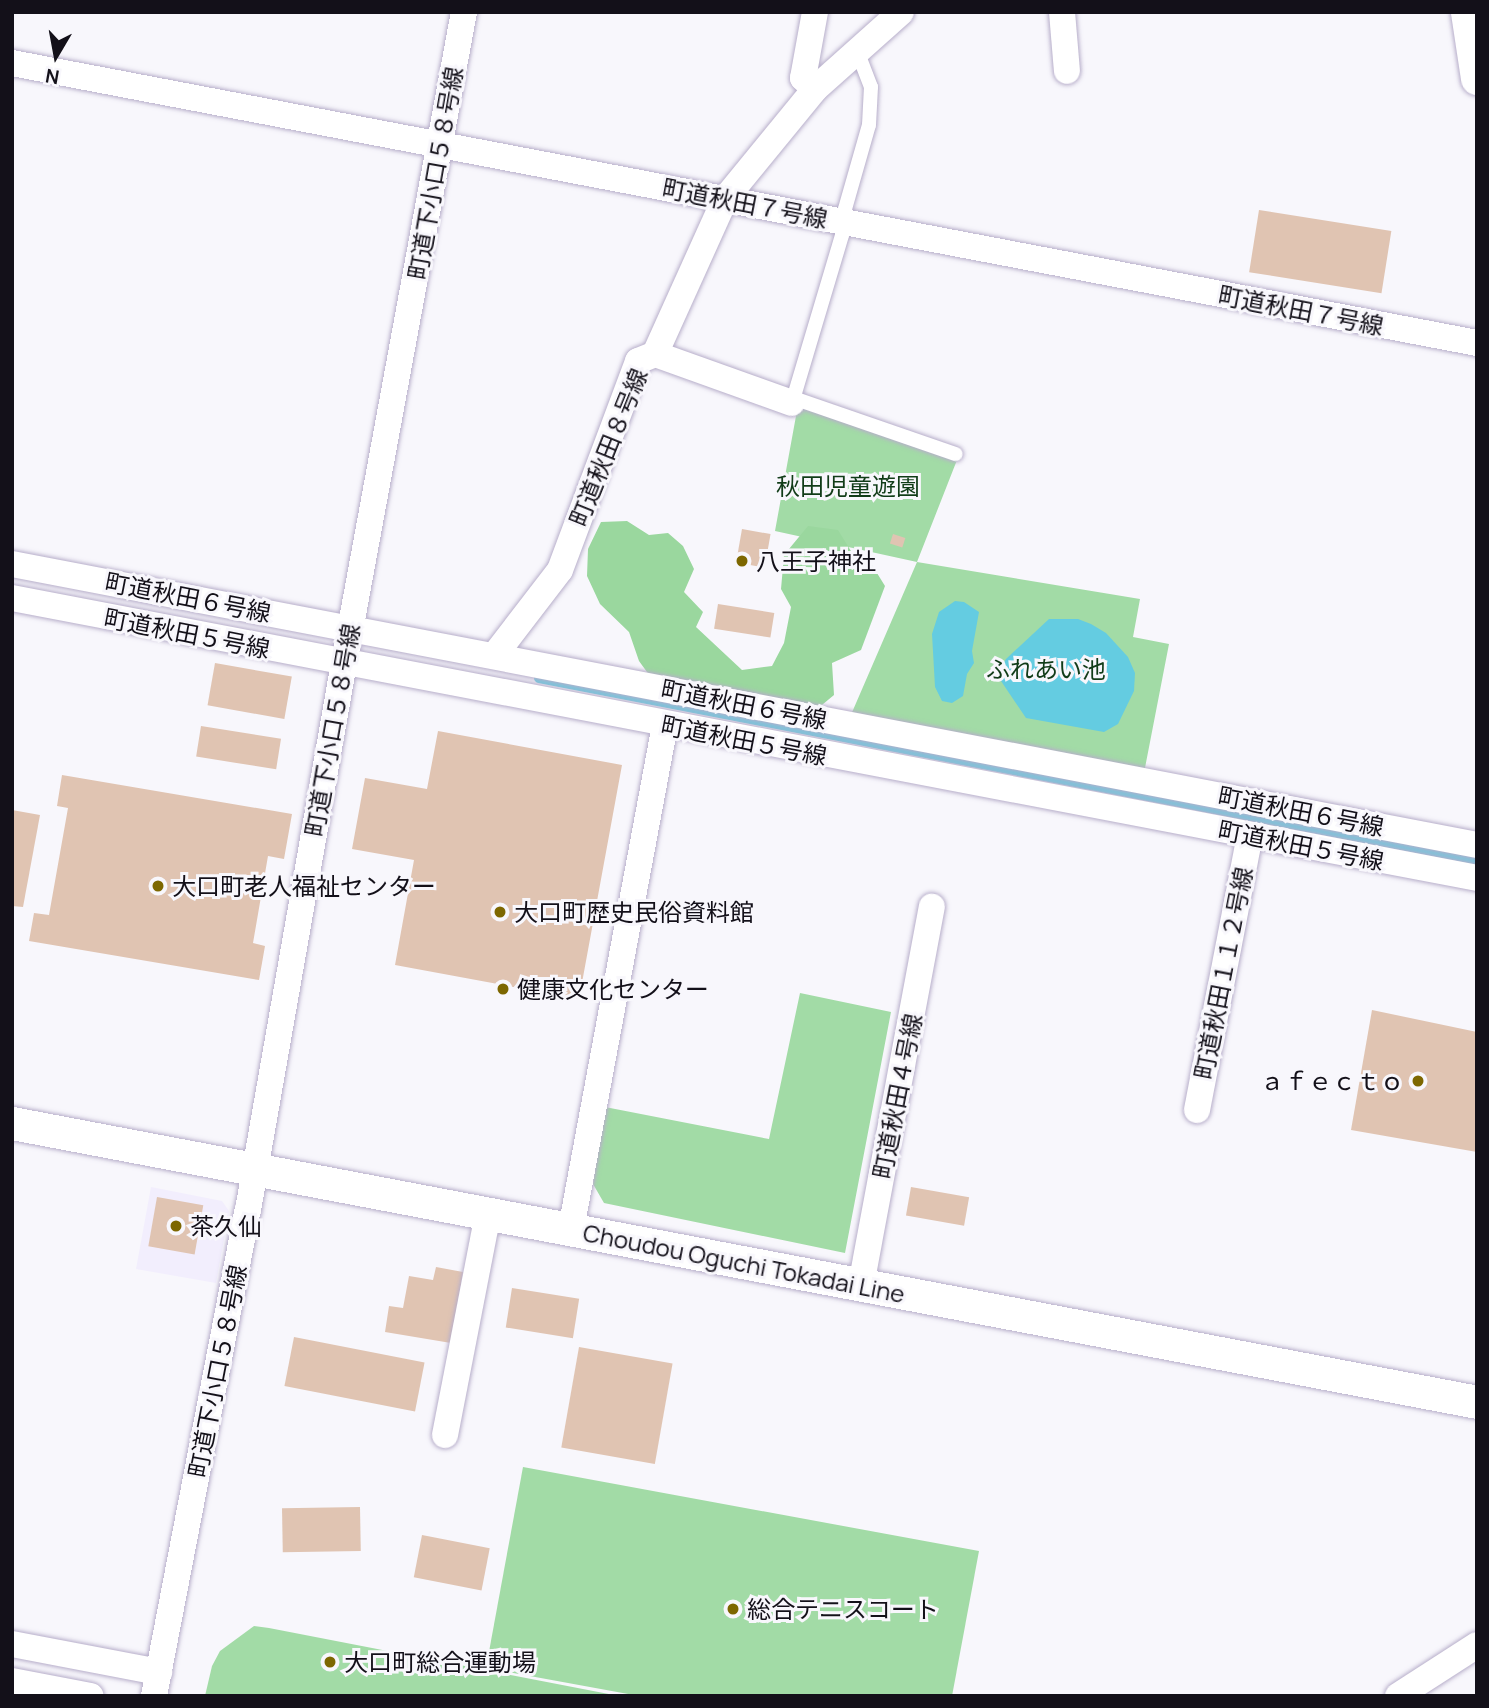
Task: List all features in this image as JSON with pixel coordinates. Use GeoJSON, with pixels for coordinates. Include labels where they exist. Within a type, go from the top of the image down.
{"type":"FeatureCollection","features":[{"type":"Feature","properties":{"kind":"street","name":"町道下小口５８号線"},"geometry":{"type":"LineString","coordinates":[[156,1684],[248,1210],[253,1169],[344,663],[464,12]]}},
{"type":"Feature","properties":{"kind":"street"},"geometry":{"type":"LineString","coordinates":[[815,12],[803,78],[815,89]]}},
{"type":"Feature","properties":{"kind":"street","name":"町道秋田８号線"},"geometry":{"type":"LineString","coordinates":[[494,656],[560,570],[638,361],[655,354],[725,200],[815,89],[901,12]]}},
{"type":"Feature","properties":{"kind":"street"},"geometry":{"type":"LineString","coordinates":[[1062,12],[1067,71]]}},
{"type":"Feature","properties":{"kind":"street"},"geometry":{"type":"LineString","coordinates":[[1468,12],[1477,78]]}},
{"type":"Feature","properties":{"kind":"street","name":"町道秋田７号線"},"geometry":{"type":"LineString","coordinates":[[12,62],[1477,343]]}},
{"type":"Feature","properties":{"kind":"street"},"geometry":{"type":"LineString","coordinates":[[655,354],[792,400]]}},
{"type":"Feature","properties":{"kind":"street","name":"町道秋田６号線"},"geometry":{"type":"LineString","coordinates":[[12,564],[1477,845]]}},
{"type":"Feature","properties":{"kind":"street","name":"町道秋田５号線"},"geometry":{"type":"LineString","coordinates":[[12,598],[665,725],[1477,878]]}},
{"type":"Feature","properties":{"kind":"street"},"geometry":{"type":"LineString","coordinates":[[570,1230],[665,725]]}},
{"type":"Feature","properties":{"kind":"street","name":"町道秋田１１２号線"},"geometry":{"type":"LineString","coordinates":[[1197,1110],[1250,835]]}},
{"type":"Feature","properties":{"kind":"street","name":"町道秋田４号線"},"geometry":{"type":"LineString","coordinates":[[861,1285],[932,907]]}},
{"type":"Feature","properties":{"kind":"street","name":"Choudou Oguchi Tokadai Line"},"geometry":{"type":"LineString","coordinates":[[12,1123],[1477,1402]]}},
{"type":"Feature","properties":{"kind":"street"},"geometry":{"type":"LineString","coordinates":[[445,1435],[488,1213]]}},
{"type":"Feature","properties":{"kind":"street"},"geometry":{"type":"LineString","coordinates":[[12,1644],[156,1684]]}},
{"type":"Feature","properties":{"kind":"street"},"geometry":{"type":"LineString","coordinates":[[1398,1696],[1477,1644]]}},
{"type":"Feature","properties":{"kind":"street"},"geometry":{"type":"LineString","coordinates":[[12,1681],[91,1696]]}},
{"type":"Feature","properties":{"kind":"lane"},"geometry":{"type":"LineString","coordinates":[[858,51],[871,88],[871,113],[844,222],[792,400],[956,454]]}},
{"type":"Feature","properties":{"kind":"shaded area"},"geometry":{"type":"Polygon","coordinates":[[[151,1187],[222,1201],[229,1211],[216,1283],[136,1269],[151,1187]]]}},
{"type":"Feature","properties":{"kind":"green space","name":"秋田児童遊園"},"geometry":{"type":"Polygon","coordinates":[[[798,405],[957,460],[917,562],[775,531],[798,405]]]}},
{"type":"Feature","properties":{"kind":"green space"},"geometry":{"type":"Polygon","coordinates":[[[627,521],[649,535],[668,533],[683,546],[694,569],[684,592],[703,612],[696,627],[742,670],[772,666],[784,643],[791,607],[781,589],[784,555],[808,526],[838,530],[854,556],[872,565],[885,586],[861,650],[832,663],[834,695],[811,714],[783,723],[704,711],[660,690],[639,661],[629,632],[600,604],[587,576],[588,549],[601,522],[627,521]]]}},
{"type":"Feature","properties":{"kind":"green space","name":"ふれあい池"},"geometry":{"type":"Polygon","coordinates":[[[917,562],[1140,599],[1133,637],[1169,644],[1144,773],[850,717],[917,562]]]}},
{"type":"Feature","properties":{"kind":"green space"},"geometry":{"type":"Polygon","coordinates":[[[800,993],[891,1012],[845,1253],[604,1203],[593,1184],[605,1107],[769,1139],[800,993]]]}},
{"type":"Feature","properties":{"kind":"green space","name":"総合テニスコート"},"geometry":{"type":"Polygon","coordinates":[[[523,1467],[979,1551],[952,1696],[639,1696],[486,1668],[523,1467]]]}},
{"type":"Feature","properties":{"kind":"green space","name":"大口町総合運動場"},"geometry":{"type":"Polygon","coordinates":[[[254,1626],[619,1696],[205,1696],[212,1666],[220,1651],[254,1626]]]}},
{"type":"Feature","properties":{"kind":"water"},"geometry":{"type":"Polygon","coordinates":[[[955,601],[964,602],[979,612],[972,651],[974,663],[967,674],[963,696],[952,703],[942,701],[935,687],[932,634],[939,612],[955,601]]]}},
{"type":"Feature","properties":{"kind":"water"},"geometry":{"type":"Polygon","coordinates":[[[1049,619],[1078,619],[1091,624],[1106,633],[1128,657],[1135,673],[1134,691],[1118,724],[1104,732],[1026,718],[1001,681],[1001,667],[1006,659],[1049,619]]]}},
{"type":"Feature","properties":{"kind":"building"},"geometry":{"type":"Polygon","coordinates":[[[1259,210],[1391,231],[1381,293],[1249,272],[1259,210]]]}},
{"type":"Feature","properties":{"kind":"building"},"geometry":{"type":"Polygon","coordinates":[[[742,529],[771,534],[765,568],[736,562],[742,529]]]}},
{"type":"Feature","properties":{"kind":"building"},"geometry":{"type":"Polygon","coordinates":[[[893,534],[905,538],[902,548],[890,544],[893,534]]]}},
{"type":"Feature","properties":{"kind":"building"},"geometry":{"type":"Polygon","coordinates":[[[718,604],[774,613],[770,638],[714,629],[718,604]]]}},
{"type":"Feature","properties":{"kind":"building"},"geometry":{"type":"Polygon","coordinates":[[[215,663],[292,677],[284,719],[208,705],[215,663]]]}},
{"type":"Feature","properties":{"kind":"building"},"geometry":{"type":"Polygon","coordinates":[[[201,726],[281,739],[276,769],[196,757],[201,726]]]}},
{"type":"Feature","properties":{"kind":"building","name":"大口町歴史民俗資料館"},"geometry":{"type":"Polygon","coordinates":[[[438,731],[622,765],[579,999],[395,965],[414,860],[352,849],[365,778],[427,789],[438,731]]]}},
{"type":"Feature","properties":{"kind":"building","name":"大口町老人福祉センター"},"geometry":{"type":"Polygon","coordinates":[[[62,775],[292,814],[284,859],[268,856],[253,943],[265,946],[259,980],[29,941],[34,913],[49,915],[68,808],[57,806],[62,775]]]}},
{"type":"Feature","properties":{"kind":"building"},"geometry":{"type":"Polygon","coordinates":[[[12,810],[40,815],[23,907],[12,906],[12,810]]]}},
{"type":"Feature","properties":{"kind":"building","name":"ａｆｅｃｔｏ"},"geometry":{"type":"Polygon","coordinates":[[[1372,1010],[1477,1032],[1477,1152],[1351,1130],[1372,1010]]]}},
{"type":"Feature","properties":{"kind":"building"},"geometry":{"type":"Polygon","coordinates":[[[911,1187],[969,1197],[964,1226],[906,1216],[911,1187]]]}},
{"type":"Feature","properties":{"kind":"building","name":"茶久仙"},"geometry":{"type":"Polygon","coordinates":[[[157,1197],[203,1205],[195,1254],[148,1246],[157,1197]]]}},
{"type":"Feature","properties":{"kind":"building"},"geometry":{"type":"Polygon","coordinates":[[[436,1267],[463,1272],[451,1343],[385,1332],[389,1306],[403,1308],[409,1276],[433,1280],[436,1267]]]}},
{"type":"Feature","properties":{"kind":"building"},"geometry":{"type":"Polygon","coordinates":[[[512,1288],[579,1299],[573,1338],[506,1328],[512,1288]]]}},
{"type":"Feature","properties":{"kind":"building"},"geometry":{"type":"Polygon","coordinates":[[[294,1337],[425,1362],[415,1411],[284,1386],[294,1337]]]}},
{"type":"Feature","properties":{"kind":"building"},"geometry":{"type":"Polygon","coordinates":[[[579,1347],[673,1363],[655,1464],[561,1447],[579,1347]]]}},
{"type":"Feature","properties":{"kind":"building"},"geometry":{"type":"Polygon","coordinates":[[[360,1507],[361,1551],[283,1552],[282,1508],[360,1507]]]}},
{"type":"Feature","properties":{"kind":"building"},"geometry":{"type":"Polygon","coordinates":[[[422,1535],[490,1548],[482,1590],[414,1577],[422,1535]]]}},
{"type":"Feature","properties":{"kind":"waterway"},"geometry":{"type":"LineString","coordinates":[[539,678],[1477,860]]}},
{"type":"Feature","properties":{"kind":"place","name":"八王子神社"},"geometry":{"type":"Point","coordinates":[742,561]}},
{"type":"Feature","properties":{"kind":"place","name":"大口町老人福祉センター"},"geometry":{"type":"Point","coordinates":[158,886]}},
{"type":"Feature","properties":{"kind":"place","name":"大口町歴史民俗資料館"},"geometry":{"type":"Point","coordinates":[500,912]}},
{"type":"Feature","properties":{"kind":"place","name":"健康文化センター"},"geometry":{"type":"Point","coordinates":[503,989]}},
{"type":"Feature","properties":{"kind":"place","name":"ａｆｅｃｔｏ"},"geometry":{"type":"Point","coordinates":[1418,1081]}},
{"type":"Feature","properties":{"kind":"place","name":"茶久仙"},"geometry":{"type":"Point","coordinates":[176,1226]}},
{"type":"Feature","properties":{"kind":"place","name":"総合テニスコート"},"geometry":{"type":"Point","coordinates":[733,1609]}},
{"type":"Feature","properties":{"kind":"place","name":"大口町総合運動場"},"geometry":{"type":"Point","coordinates":[330,1662]}}]}
